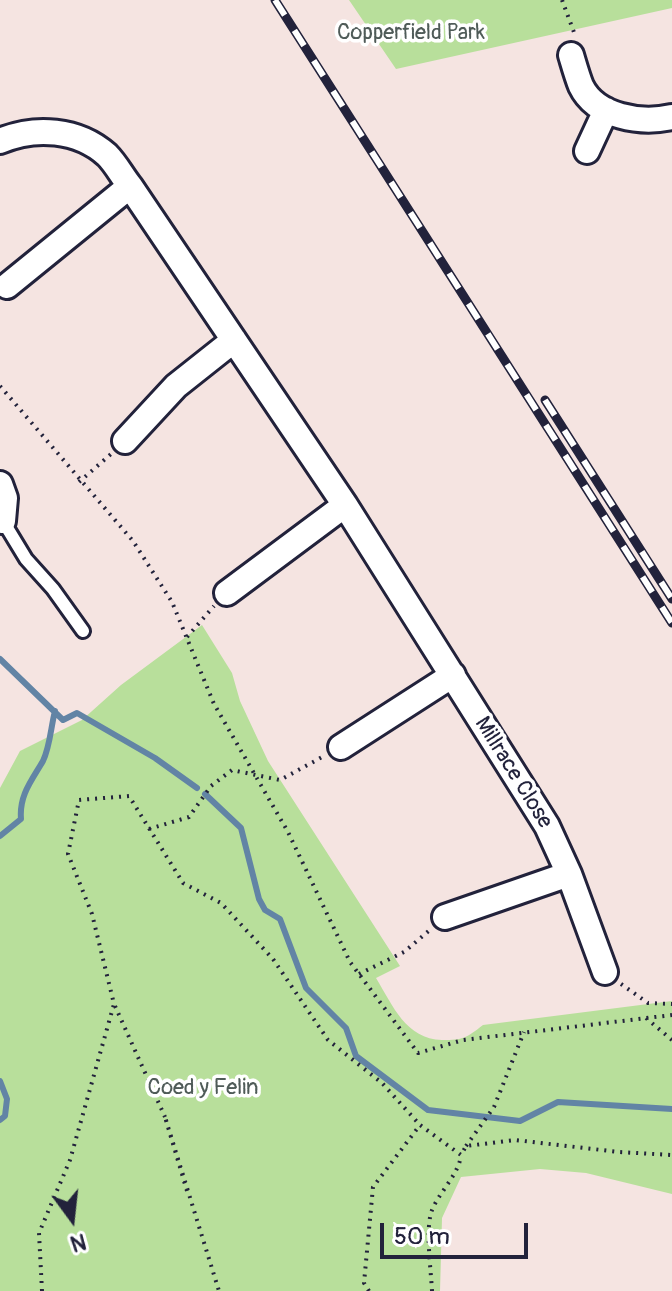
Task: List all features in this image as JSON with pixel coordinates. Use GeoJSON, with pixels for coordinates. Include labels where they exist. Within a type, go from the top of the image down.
{"type":"FeatureCollection","features":[{"type":"Feature","properties":{"kind":"street"},"geometry":{"type":"LineString","coordinates":[[571,55],[582,88],[597,105],[623,117],[672,117]]}},
{"type":"Feature","properties":{"kind":"street"},"geometry":{"type":"LineString","coordinates":[[587,151],[606,110]]}},
{"type":"Feature","properties":{"kind":"street","name":"Millrace Close"},"geometry":{"type":"LineString","coordinates":[[0,141],[30,132],[74,136],[108,156],[130,186],[345,505],[547,826],[569,874],[605,972]]}},
{"type":"Feature","properties":{"kind":"street"},"geometry":{"type":"LineString","coordinates":[[7,286],[130,186]]}},
{"type":"Feature","properties":{"kind":"street"},"geometry":{"type":"LineString","coordinates":[[125,441],[176,386],[234,340]]}},
{"type":"Feature","properties":{"kind":"street"},"geometry":{"type":"LineString","coordinates":[[0,484],[5,498],[3,521]]}},
{"type":"Feature","properties":{"kind":"street"},"geometry":{"type":"LineString","coordinates":[[227,593],[345,505]]}},
{"type":"Feature","properties":{"kind":"street"},"geometry":{"type":"LineString","coordinates":[[341,747],[453,675]]}},
{"type":"Feature","properties":{"kind":"street"},"geometry":{"type":"LineString","coordinates":[[445,917],[569,874]]}},
{"type":"Feature","properties":{"kind":"lane"},"geometry":{"type":"LineString","coordinates":[[3,521],[26,559],[53,589],[83,631]]}},
{"type":"Feature","properties":{"kind":"path"},"geometry":{"type":"LineString","coordinates":[[562,0],[580,52],[571,55]]}},
{"type":"Feature","properties":{"kind":"path"},"geometry":{"type":"LineString","coordinates":[[0,386],[79,482],[133,541],[172,602],[214,704],[288,832],[350,962],[418,1053],[463,1040],[672,1015]]}},
{"type":"Feature","properties":{"kind":"path"},"geometry":{"type":"LineString","coordinates":[[79,482],[125,441]]}},
{"type":"Feature","properties":{"kind":"path"},"geometry":{"type":"LineString","coordinates":[[187,637],[227,593]]}},
{"type":"Feature","properties":{"kind":"path"},"geometry":{"type":"LineString","coordinates":[[149,829],[189,817],[211,786],[232,770],[280,780],[341,747]]}},
{"type":"Feature","properties":{"kind":"path"},"geometry":{"type":"LineString","coordinates":[[219,1291],[165,1117],[114,1004],[92,914],[68,854],[79,800],[129,796],[183,883],[221,903],[273,959],[328,1040],[382,1083],[420,1125],[461,1155]]}},
{"type":"Feature","properties":{"kind":"path"},"geometry":{"type":"LineString","coordinates":[[359,974],[404,952],[445,917]]}},
{"type":"Feature","properties":{"kind":"path"},"geometry":{"type":"LineString","coordinates":[[605,972],[648,1003],[672,1004]]}},
{"type":"Feature","properties":{"kind":"path"},"geometry":{"type":"LineString","coordinates":[[42,1291],[39,1233],[70,1160],[114,1004]]}},
{"type":"Feature","properties":{"kind":"path"},"geometry":{"type":"LineString","coordinates":[[646,1018],[672,1040]]}},
{"type":"Feature","properties":{"kind":"path"},"geometry":{"type":"LineString","coordinates":[[432,1291],[430,1214],[466,1146],[494,1107],[524,1032]]}},
{"type":"Feature","properties":{"kind":"path"},"geometry":{"type":"LineString","coordinates":[[165,1117],[187,1191]]}},
{"type":"Feature","properties":{"kind":"path"},"geometry":{"type":"LineString","coordinates":[[369,1291],[364,1283],[373,1187],[420,1125]]}},
{"type":"Feature","properties":{"kind":"path"},"geometry":{"type":"LineString","coordinates":[[466,1146],[515,1140],[672,1155]]}},
{"type":"Feature","properties":{"kind":"green space","name":"Copperfield Park"},"geometry":{"type":"Polygon","coordinates":[[[349,0],[672,0],[672,8],[396,69],[349,0]]]}},
{"type":"Feature","properties":{"kind":"green space","name":"Coed y Felin"},"geometry":{"type":"Polygon","coordinates":[[[202,625],[232,673],[240,701],[268,761],[400,966],[376,978],[395,1010],[410,1027],[430,1038],[460,1039],[483,1025],[672,1001],[672,1194],[586,1173],[540,1169],[461,1177],[442,1218],[440,1291],[0,1291],[0,788],[20,751],[82,720],[121,685],[202,625]]]}},
{"type":"Feature","properties":{"kind":"waterway"},"geometry":{"type":"LineString","coordinates":[[0,659],[63,720],[77,713],[155,758],[197,788]]}},
{"type":"Feature","properties":{"kind":"waterway"},"geometry":{"type":"LineString","coordinates":[[0,836],[21,819],[24,795],[43,761],[55,711]]}},
{"type":"Feature","properties":{"kind":"waterway"},"geometry":{"type":"LineString","coordinates":[[205,794],[241,828],[259,899],[265,910],[280,919],[306,988],[346,1028],[356,1056],[428,1110],[520,1121],[558,1102],[672,1109]]}},
{"type":"Feature","properties":{"kind":"waterway"},"geometry":{"type":"LineString","coordinates":[[0,1081],[7,1099],[5,1116],[0,1120]]}},
{"type":"Feature","properties":{"kind":"railway"},"geometry":{"type":"LineString","coordinates":[[275,0],[672,623]]}},
{"type":"Feature","properties":{"kind":"railway"},"geometry":{"type":"LineString","coordinates":[[545,400],[672,599]]}}]}
